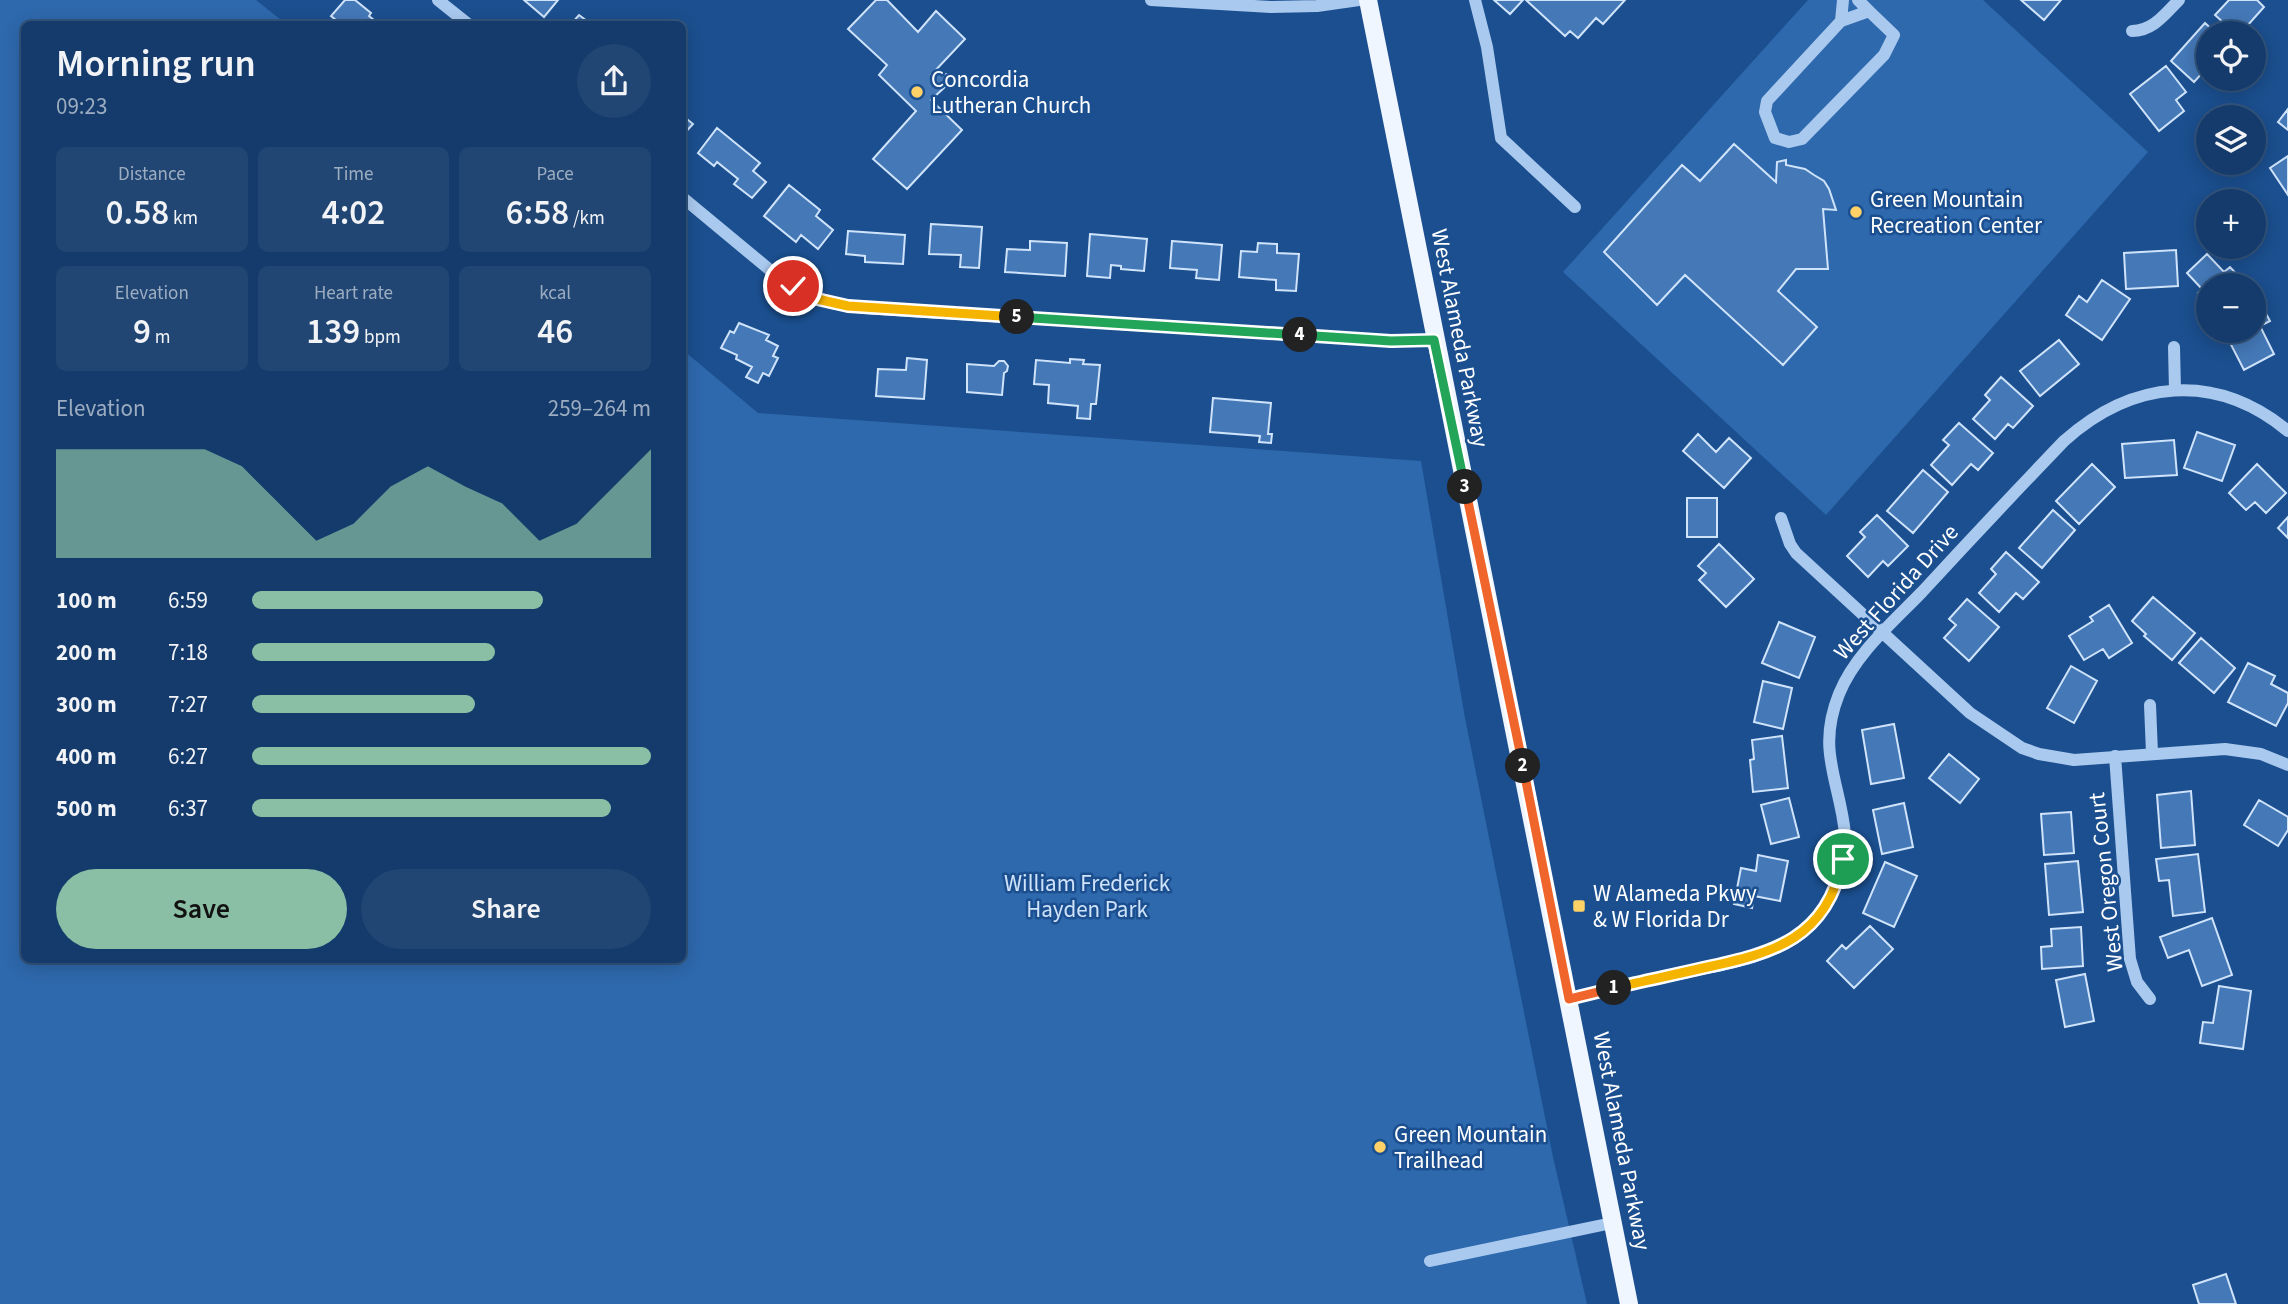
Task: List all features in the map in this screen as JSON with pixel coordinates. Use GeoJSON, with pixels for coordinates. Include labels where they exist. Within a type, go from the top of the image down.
{"type":"FeatureCollection","features":[{"type":"Feature","properties":{"kind":"main road","name":"West Alameda Parkway"},"geometry":{"type":"LineString","coordinates":[[1368,0],[1629,1304]]}},
{"type":"Feature","properties":{"kind":"street"},"geometry":{"type":"LineString","coordinates":[[438,0],[464,21]]}},
{"type":"Feature","properties":{"kind":"street"},"geometry":{"type":"LineString","coordinates":[[1151,0],[1270,7],[1317,6],[1359,0]]}},
{"type":"Feature","properties":{"kind":"street"},"geometry":{"type":"LineString","coordinates":[[1475,0],[1487,47],[1501,138],[1575,207]]}},
{"type":"Feature","properties":{"kind":"street"},"geometry":{"type":"LineString","coordinates":[[1841,21],[1843,0]]}},
{"type":"Feature","properties":{"kind":"street"},"geometry":{"type":"LineString","coordinates":[[1858,0],[1894,35],[1884,55],[1802,139],[1789,142],[1775,138],[1765,112],[1767,101],[1841,21],[1869,11]]}},
{"type":"Feature","properties":{"kind":"street"},"geometry":{"type":"LineString","coordinates":[[2132,31],[2150,28],[2179,0]]}},
{"type":"Feature","properties":{"kind":"street"},"geometry":{"type":"LineString","coordinates":[[686,200],[783,279],[805,293],[832,303],[864,308],[1391,341],[1434,340]]}},
{"type":"Feature","properties":{"kind":"street"},"geometry":{"type":"LineString","coordinates":[[2174,347],[2175,390]]}},
{"type":"Feature","properties":{"kind":"street","name":"West Florida Drive"},"geometry":{"type":"LineString","coordinates":[[1569,999],[1762,954],[1796,937],[1823,910],[1840,876],[1845,836],[1829,752],[1829,734],[1833,712],[1848,676],[1882,633],[2081,425],[2106,409],[2145,395],[2175,390],[2236,399],[2257,408],[2288,431]]}},
{"type":"Feature","properties":{"kind":"street"},"geometry":{"type":"LineString","coordinates":[[1782,518],[1787,537],[1796,553],[1970,713],[2022,748],[2066,759],[2204,749],[2233,750],[2260,754],[2288,765]]}},
{"type":"Feature","properties":{"kind":"street"},"geometry":{"type":"LineString","coordinates":[[2150,705],[2151,753]]}},
{"type":"Feature","properties":{"kind":"street","name":"West Oregon Court"},"geometry":{"type":"LineString","coordinates":[[2115,756],[2130,959],[2137,982],[2150,999]]}},
{"type":"Feature","properties":{"kind":"street"},"geometry":{"type":"LineString","coordinates":[[1430,1261],[1612,1223]]}},
{"type":"Feature","properties":{"kind":"green space","name":"William Frederick Hayden Park"},"geometry":{"type":"Polygon","coordinates":[[[0,0],[256,0],[282,21],[21,21],[21,963],[686,963],[686,353],[758,413],[1421,461],[1465,718],[1553,1157],[1587,1304],[0,1304],[0,0]]]}},
{"type":"Feature","properties":{"kind":"green space","name":"Green Mountain Recreation Center"},"geometry":{"type":"Polygon","coordinates":[[[1808,0],[1983,0],[2148,152],[1826,515],[1563,272],[1808,0]]]}},
{"type":"Feature","properties":{"kind":"building"},"geometry":{"type":"Polygon","coordinates":[[[345,0],[355,0],[371,13],[369,16],[375,21],[337,21],[331,16],[345,0]]]}},
{"type":"Feature","properties":{"kind":"building"},"geometry":{"type":"Polygon","coordinates":[[[524,0],[558,0],[544,17],[524,0]]]}},
{"type":"Feature","properties":{"kind":"building","name":"Concordia Lutheran Church"},"geometry":{"type":"Polygon","coordinates":[[[876,0],[887,0],[918,32],[936,11],[965,39],[932,74],[948,74],[948,84],[931,100],[962,130],[907,189],[873,159],[916,111],[879,75],[887,65],[848,29],[876,0]]]}},
{"type":"Feature","properties":{"kind":"building"},"geometry":{"type":"Polygon","coordinates":[[[1494,0],[1523,0],[1510,14],[1494,0]]]}},
{"type":"Feature","properties":{"kind":"building"},"geometry":{"type":"Polygon","coordinates":[[[1526,0],[1625,0],[1603,24],[1596,18],[1578,38],[1570,31],[1565,36],[1526,0]]]}},
{"type":"Feature","properties":{"kind":"building"},"geometry":{"type":"Polygon","coordinates":[[[2021,0],[2061,0],[2044,20],[2021,0]]]}},
{"type":"Feature","properties":{"kind":"building"},"geometry":{"type":"Polygon","coordinates":[[[2229,0],[2257,0],[2264,7],[2251,21],[2222,21],[2215,15],[2229,0]]]}},
{"type":"Feature","properties":{"kind":"building"},"geometry":{"type":"Polygon","coordinates":[[[579,15],[587,21],[574,21],[579,15]]]}},
{"type":"Feature","properties":{"kind":"building"},"geometry":{"type":"Polygon","coordinates":[[[2196,33],[2196,80],[2194,82],[2171,61],[2196,33]]]}},
{"type":"Feature","properties":{"kind":"building"},"geometry":{"type":"Polygon","coordinates":[[[2166,66],[2186,92],[2176,100],[2184,111],[2159,131],[2130,94],[2166,66]]]}},
{"type":"Feature","properties":{"kind":"building"},"geometry":{"type":"Polygon","coordinates":[[[2288,109],[2288,130],[2278,122],[2288,109]]]}},
{"type":"Feature","properties":{"kind":"building"},"geometry":{"type":"Polygon","coordinates":[[[686,118],[693,124],[686,132],[686,118]]]}},
{"type":"Feature","properties":{"kind":"building"},"geometry":{"type":"Polygon","coordinates":[[[717,128],[760,163],[753,171],[766,182],[752,198],[734,184],[738,179],[717,162],[714,166],[698,153],[717,128]]]}},
{"type":"Feature","properties":{"kind":"building","name":"Green Mountain Recreation Center"},"geometry":{"type":"Polygon","coordinates":[[[1734,144],[1776,182],[1777,162],[1786,160],[1786,165],[1805,169],[1824,181],[1836,210],[1823,209],[1828,269],[1796,269],[1778,291],[1817,327],[1783,365],[1685,275],[1657,305],[1604,252],[1682,165],[1700,181],[1734,144]]]}},
{"type":"Feature","properties":{"kind":"building"},"geometry":{"type":"Polygon","coordinates":[[[2288,156],[2288,195],[2270,168],[2288,156]]]}},
{"type":"Feature","properties":{"kind":"building"},"geometry":{"type":"Polygon","coordinates":[[[789,185],[820,210],[816,216],[833,230],[818,249],[801,235],[796,242],[764,216],[789,185]]]}},
{"type":"Feature","properties":{"kind":"building"},"geometry":{"type":"Polygon","coordinates":[[[931,224],[982,227],[979,268],[960,267],[961,255],[929,254],[931,224]]]}},
{"type":"Feature","properties":{"kind":"building"},"geometry":{"type":"Polygon","coordinates":[[[848,231],[905,235],[903,264],[865,262],[865,256],[846,254],[848,231]]]}},
{"type":"Feature","properties":{"kind":"building"},"geometry":{"type":"Polygon","coordinates":[[[1090,234],[1147,239],[1144,271],[1121,269],[1121,266],[1111,265],[1110,278],[1087,276],[1090,234]]]}},
{"type":"Feature","properties":{"kind":"building"},"geometry":{"type":"Polygon","coordinates":[[[1030,241],[1067,243],[1065,276],[1005,272],[1007,249],[1030,250],[1030,241]]]}},
{"type":"Feature","properties":{"kind":"building"},"geometry":{"type":"Polygon","coordinates":[[[1172,241],[1222,245],[1219,280],[1196,278],[1197,270],[1170,268],[1172,241]]]}},
{"type":"Feature","properties":{"kind":"building"},"geometry":{"type":"Polygon","coordinates":[[[1258,243],[1277,244],[1277,253],[1299,254],[1296,291],[1276,290],[1276,280],[1239,277],[1241,251],[1257,252],[1258,243]]]}},
{"type":"Feature","properties":{"kind":"building"},"geometry":{"type":"Polygon","coordinates":[[[2176,250],[2178,286],[2126,289],[2124,253],[2176,250]]]}},
{"type":"Feature","properties":{"kind":"building"},"geometry":{"type":"Polygon","coordinates":[[[2202,259],[2212,259],[2224,272],[2230,267],[2236,273],[2196,273],[2196,283],[2187,273],[2202,259]]]}},
{"type":"Feature","properties":{"kind":"building"},"geometry":{"type":"Polygon","coordinates":[[[2102,280],[2130,299],[2102,340],[2066,315],[2079,296],[2087,302],[2102,280]]]}},
{"type":"Feature","properties":{"kind":"building"},"geometry":{"type":"Polygon","coordinates":[[[739,323],[769,335],[766,340],[778,346],[773,356],[778,358],[769,376],[763,373],[758,383],[746,377],[752,367],[736,359],[737,355],[721,348],[730,331],[734,333],[739,323]]]}},
{"type":"Feature","properties":{"kind":"building"},"geometry":{"type":"Polygon","coordinates":[[[2266,338],[2274,354],[2244,370],[2230,343],[2266,343],[2266,338]]]}},
{"type":"Feature","properties":{"kind":"building"},"geometry":{"type":"Polygon","coordinates":[[[2059,340],[2079,364],[2040,396],[2020,371],[2059,340]]]}},
{"type":"Feature","properties":{"kind":"building"},"geometry":{"type":"Polygon","coordinates":[[[907,358],[927,360],[924,399],[876,396],[878,369],[906,370],[907,358]]]}},
{"type":"Feature","properties":{"kind":"building"},"geometry":{"type":"Polygon","coordinates":[[[1070,359],[1084,360],[1083,364],[1100,365],[1096,404],[1091,404],[1090,419],[1077,418],[1078,406],[1048,403],[1049,385],[1034,384],[1036,360],[1070,363],[1070,359]]]}},
{"type":"Feature","properties":{"kind":"building"},"geometry":{"type":"Polygon","coordinates":[[[999,361],[1004,361],[1008,366],[1004,373],[1002,395],[967,392],[967,364],[994,366],[999,361]]]}},
{"type":"Feature","properties":{"kind":"building"},"geometry":{"type":"Polygon","coordinates":[[[2001,377],[2033,406],[2013,428],[2008,424],[1995,439],[1973,419],[1990,400],[1985,395],[2001,377]]]}},
{"type":"Feature","properties":{"kind":"building"},"geometry":{"type":"Polygon","coordinates":[[[1213,398],[1271,403],[1268,434],[1272,434],[1271,443],[1259,442],[1260,436],[1210,432],[1213,398]]]}},
{"type":"Feature","properties":{"kind":"building"},"geometry":{"type":"Polygon","coordinates":[[[1959,423],[1993,453],[1978,470],[1971,464],[1952,485],[1931,465],[1949,445],[1943,440],[1959,423]]]}},
{"type":"Feature","properties":{"kind":"building"},"geometry":{"type":"Polygon","coordinates":[[[2197,432],[2235,445],[2222,481],[2184,468],[2197,432]]]}},
{"type":"Feature","properties":{"kind":"building"},"geometry":{"type":"Polygon","coordinates":[[[1698,434],[1716,452],[1729,438],[1751,458],[1724,488],[1683,451],[1698,434]]]}},
{"type":"Feature","properties":{"kind":"building"},"geometry":{"type":"Polygon","coordinates":[[[2174,440],[2177,475],[2125,478],[2122,444],[2174,440]]]}},
{"type":"Feature","properties":{"kind":"building"},"geometry":{"type":"Polygon","coordinates":[[[2092,464],[2115,487],[2079,524],[2056,501],[2092,464]]]}},
{"type":"Feature","properties":{"kind":"building"},"geometry":{"type":"Polygon","coordinates":[[[2257,464],[2286,493],[2266,513],[2255,502],[2246,510],[2229,493],[2257,464]]]}},
{"type":"Feature","properties":{"kind":"building"},"geometry":{"type":"Polygon","coordinates":[[[1923,470],[1948,492],[1913,533],[1887,511],[1923,470]]]}},
{"type":"Feature","properties":{"kind":"building"},"geometry":{"type":"Polygon","coordinates":[[[1687,498],[1717,498],[1717,537],[1687,537],[1687,498]]]}},
{"type":"Feature","properties":{"kind":"building"},"geometry":{"type":"Polygon","coordinates":[[[2053,510],[2075,530],[2042,568],[2019,548],[2053,510]]]}},
{"type":"Feature","properties":{"kind":"building"},"geometry":{"type":"Polygon","coordinates":[[[1877,515],[1908,546],[1888,566],[1883,561],[1868,577],[1847,556],[1865,537],[1860,532],[1877,515]]]}},
{"type":"Feature","properties":{"kind":"building"},"geometry":{"type":"Polygon","coordinates":[[[2288,517],[2288,538],[2278,528],[2288,517]]]}},
{"type":"Feature","properties":{"kind":"building"},"geometry":{"type":"Polygon","coordinates":[[[1719,544],[1754,579],[1726,607],[1699,580],[1706,573],[1698,566],[1719,544]]]}},
{"type":"Feature","properties":{"kind":"building"},"geometry":{"type":"Polygon","coordinates":[[[2006,552],[2039,582],[2023,599],[2016,593],[1999,612],[1979,593],[1996,574],[1991,569],[2006,552]]]}},
{"type":"Feature","properties":{"kind":"building"},"geometry":{"type":"Polygon","coordinates":[[[2153,597],[2195,633],[2172,660],[2144,636],[2146,634],[2132,621],[2153,597]]]}},
{"type":"Feature","properties":{"kind":"building"},"geometry":{"type":"Polygon","coordinates":[[[1967,599],[1999,627],[1969,661],[1944,638],[1956,625],[1949,619],[1967,599]]]}},
{"type":"Feature","properties":{"kind":"building"},"geometry":{"type":"Polygon","coordinates":[[[2109,605],[2132,643],[2109,658],[2103,649],[2084,660],[2069,636],[2093,621],[2090,617],[2109,605]]]}},
{"type":"Feature","properties":{"kind":"building"},"geometry":{"type":"Polygon","coordinates":[[[1779,622],[1815,637],[1799,678],[1762,663],[1779,622]]]}},
{"type":"Feature","properties":{"kind":"building"},"geometry":{"type":"Polygon","coordinates":[[[2201,638],[2235,668],[2214,693],[2179,663],[2201,638]]]}},
{"type":"Feature","properties":{"kind":"building"},"geometry":{"type":"Polygon","coordinates":[[[2248,663],[2275,676],[2271,684],[2288,693],[2288,703],[2276,726],[2228,702],[2248,663]]]}},
{"type":"Feature","properties":{"kind":"building"},"geometry":{"type":"Polygon","coordinates":[[[2071,666],[2097,681],[2074,723],[2047,708],[2071,666]]]}},
{"type":"Feature","properties":{"kind":"building"},"geometry":{"type":"Polygon","coordinates":[[[1763,681],[1792,688],[1783,729],[1754,722],[1763,681]]]}},
{"type":"Feature","properties":{"kind":"building"},"geometry":{"type":"Polygon","coordinates":[[[1894,724],[1904,778],[1871,784],[1862,730],[1894,724]]]}},
{"type":"Feature","properties":{"kind":"building"},"geometry":{"type":"Polygon","coordinates":[[[1782,736],[1788,788],[1753,792],[1750,760],[1754,759],[1752,740],[1782,736]]]}},
{"type":"Feature","properties":{"kind":"building"},"geometry":{"type":"Polygon","coordinates":[[[1949,754],[1979,779],[1960,803],[1929,778],[1949,754]]]}},
{"type":"Feature","properties":{"kind":"building"},"geometry":{"type":"Polygon","coordinates":[[[2191,791],[2195,845],[2161,848],[2157,795],[2191,791]]]}},
{"type":"Feature","properties":{"kind":"building"},"geometry":{"type":"Polygon","coordinates":[[[1789,798],[1799,837],[1771,844],[1761,805],[1789,798]]]}},
{"type":"Feature","properties":{"kind":"building"},"geometry":{"type":"Polygon","coordinates":[[[2259,800],[2288,817],[2288,830],[2278,846],[2244,825],[2259,800]]]}},
{"type":"Feature","properties":{"kind":"building"},"geometry":{"type":"Polygon","coordinates":[[[1904,803],[1913,847],[1882,854],[1873,810],[1904,803]]]}},
{"type":"Feature","properties":{"kind":"building"},"geometry":{"type":"Polygon","coordinates":[[[2071,812],[2074,853],[2044,855],[2041,814],[2071,812]]]}},
{"type":"Feature","properties":{"kind":"building"},"geometry":{"type":"Polygon","coordinates":[[[2198,854],[2205,912],[2173,916],[2169,880],[2159,881],[2156,859],[2198,854]]]}},
{"type":"Feature","properties":{"kind":"building"},"geometry":{"type":"Polygon","coordinates":[[[1758,855],[1788,861],[1780,901],[1754,896],[1752,908],[1734,904],[1741,868],[1756,871],[1758,855]]]}},
{"type":"Feature","properties":{"kind":"building"},"geometry":{"type":"Polygon","coordinates":[[[2078,861],[2083,912],[2049,915],[2045,864],[2078,861]]]}},
{"type":"Feature","properties":{"kind":"building"},"geometry":{"type":"Polygon","coordinates":[[[1885,862],[1917,876],[1894,927],[1863,913],[1885,862]]]}},
{"type":"Feature","properties":{"kind":"building"},"geometry":{"type":"Polygon","coordinates":[[[2212,918],[2232,975],[2202,986],[2189,950],[2168,958],[2160,937],[2212,918]]]}},
{"type":"Feature","properties":{"kind":"building"},"geometry":{"type":"Polygon","coordinates":[[[1870,926],[1893,949],[1854,988],[1827,961],[1842,945],[1846,949],[1870,926]]]}},
{"type":"Feature","properties":{"kind":"building"},"geometry":{"type":"Polygon","coordinates":[[[2081,927],[2083,966],[2042,969],[2041,947],[2052,946],[2051,929],[2081,927]]]}},
{"type":"Feature","properties":{"kind":"building"},"geometry":{"type":"Polygon","coordinates":[[[2085,974],[2094,1021],[2065,1027],[2056,980],[2085,974]]]}},
{"type":"Feature","properties":{"kind":"building"},"geometry":{"type":"Polygon","coordinates":[[[2219,986],[2251,991],[2243,1049],[2200,1043],[2203,1022],[2213,1023],[2219,986]]]}},
{"type":"Feature","properties":{"kind":"building"},"geometry":{"type":"Polygon","coordinates":[[[2226,1274],[2236,1304],[2199,1304],[2193,1285],[2226,1274]]]}},
{"type":"Feature","properties":{"kind":"place","name":"Concordia Lutheran Church"},"geometry":{"type":"Point","coordinates":[917,92]}},
{"type":"Feature","properties":{"kind":"place","name":"Green Mountain Recreation Center"},"geometry":{"type":"Point","coordinates":[1856,212]}},
{"type":"Feature","properties":{"kind":"place","name":"W Alameda Pkwy & W Florida Dr"},"geometry":{"type":"Point","coordinates":[1579,906]}},
{"type":"Feature","properties":{"kind":"place","name":"Green Mountain Trailhead"},"geometry":{"type":"Point","coordinates":[1380,1147]}},
{"type":"Feature","properties":{"kind":"route"},"geometry":{"type":"LineString","coordinates":[[793,286],[817,299],[864,308],[1391,341],[1434,340],[1569,999],[1719,965],[1780,947],[1810,925],[1823,910],[1833,894],[1843,859]]}}]}
